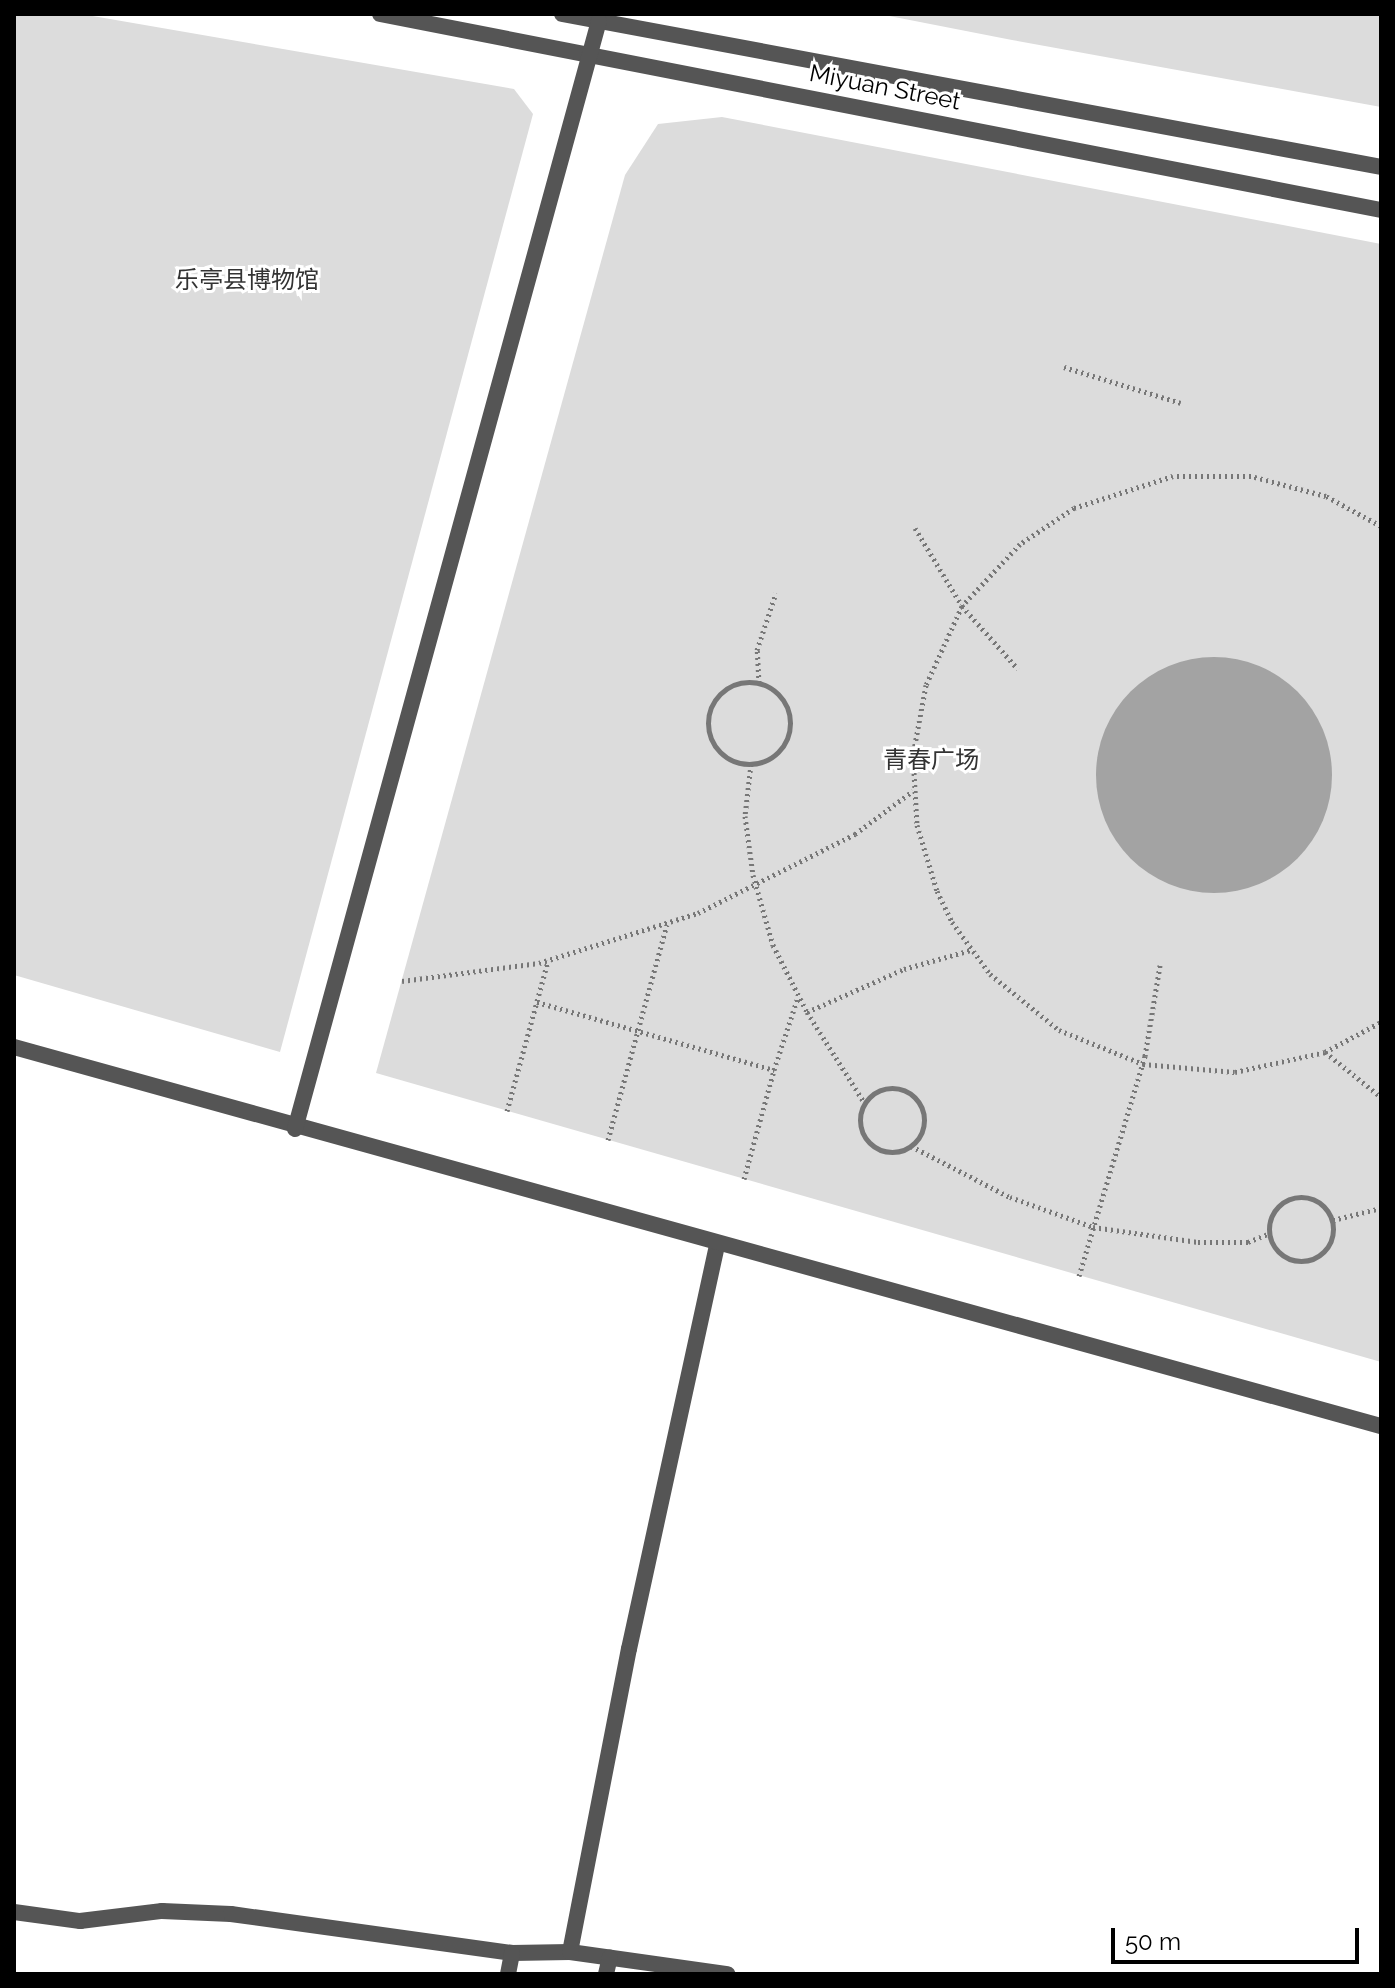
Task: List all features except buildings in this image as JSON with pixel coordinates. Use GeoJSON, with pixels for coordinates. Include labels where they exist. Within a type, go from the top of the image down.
{"type":"FeatureCollection","features":[{"type":"Feature","properties":{"kind":"street","name":"Miyuan Street"},"geometry":{"type":"LineString","coordinates":[[380,14],[591,52],[1381,210]]}},
{"type":"Feature","properties":{"kind":"street","name":"Miyuan Street"},"geometry":{"type":"LineString","coordinates":[[562,14],[1381,167]]}},
{"type":"Feature","properties":{"kind":"street"},"geometry":{"type":"LineString","coordinates":[[295,1129],[599,21]]}},
{"type":"Feature","properties":{"kind":"street"},"geometry":{"type":"LineString","coordinates":[[14,1047],[295,1129],[1381,1426]]}},
{"type":"Feature","properties":{"kind":"street"},"geometry":{"type":"LineString","coordinates":[[570,1952],[629,1649],[717,1245]]}},
{"type":"Feature","properties":{"kind":"street"},"geometry":{"type":"LineString","coordinates":[[14,1912],[80,1921],[162,1911],[231,1914],[512,1953],[570,1952],[727,1974]]}},
{"type":"Feature","properties":{"kind":"street"},"geometry":{"type":"LineString","coordinates":[[508,1974],[512,1953]]}},
{"type":"Feature","properties":{"kind":"street"},"geometry":{"type":"LineString","coordinates":[[606,1974],[610,1957]]}},
{"type":"Feature","properties":{"kind":"path"},"geometry":{"type":"LineString","coordinates":[[1064,367],[1181,403]]}},
{"type":"Feature","properties":{"kind":"path"},"geometry":{"type":"LineString","coordinates":[[1381,526],[1326,496],[1251,476],[1173,476],[1104,494],[1046,524],[996,566],[962,606],[926,685],[913,755],[917,825],[937,891],[971,950],[1012,995],[1059,1030],[1143,1064],[1235,1072],[1325,1052],[1381,1022]]}},
{"type":"Feature","properties":{"kind":"path"},"geometry":{"type":"LineString","coordinates":[[915,528],[962,606],[1018,669]]}},
{"type":"Feature","properties":{"kind":"path"},"geometry":{"type":"LineString","coordinates":[[759,683],[757,650],[776,593]]}},
{"type":"Feature","properties":{"kind":"path"},"geometry":{"type":"LineString","coordinates":[[759,683],[783,699],[791,726],[778,752],[751,764],[723,755],[713,743],[708,717],[721,692],[732,685],[759,683]]}},
{"type":"Feature","properties":{"kind":"path"},"geometry":{"type":"LineString","coordinates":[[751,764],[745,816],[756,887],[773,945],[807,1012],[864,1102]]}},
{"type":"Feature","properties":{"kind":"path"},"geometry":{"type":"LineString","coordinates":[[402,981],[548,960],[667,924],[756,887],[855,834],[914,791]]}},
{"type":"Feature","properties":{"kind":"path"},"geometry":{"type":"LineString","coordinates":[[608,1140],[667,924]]}},
{"type":"Feature","properties":{"kind":"path"},"geometry":{"type":"LineString","coordinates":[[807,1012],[904,969],[971,950]]}},
{"type":"Feature","properties":{"kind":"path"},"geometry":{"type":"LineString","coordinates":[[507,1111],[548,960]]}},
{"type":"Feature","properties":{"kind":"path"},"geometry":{"type":"LineString","coordinates":[[1079,1276],[1143,1064],[1160,965]]}},
{"type":"Feature","properties":{"kind":"path"},"geometry":{"type":"LineString","coordinates":[[744,1179],[798,996]]}},
{"type":"Feature","properties":{"kind":"path"},"geometry":{"type":"LineString","coordinates":[[537,1002],[774,1070]]}},
{"type":"Feature","properties":{"kind":"path"},"geometry":{"type":"LineString","coordinates":[[1325,1052],[1381,1097]]}},
{"type":"Feature","properties":{"kind":"path"},"geometry":{"type":"LineString","coordinates":[[895,1087],[917,1099],[924,1123],[911,1146],[898,1152],[872,1145],[859,1124],[864,1102],[883,1088],[895,1087]]}},
{"type":"Feature","properties":{"kind":"path"},"geometry":{"type":"LineString","coordinates":[[911,1146],[1010,1197],[1093,1227],[1198,1242],[1248,1242],[1268,1234]]}},
{"type":"Feature","properties":{"kind":"path"},"geometry":{"type":"LineString","coordinates":[[1292,1198],[1317,1200],[1333,1220],[1330,1245],[1308,1261],[1281,1255],[1268,1234],[1273,1211],[1292,1198]]}},
{"type":"Feature","properties":{"kind":"path"},"geometry":{"type":"LineString","coordinates":[[1333,1220],[1381,1208]]}},
{"type":"Feature","properties":{"kind":"green space","name":"乐亭县博物馆"},"geometry":{"type":"Polygon","coordinates":[[[14,14],[81,14],[514,89],[533,114],[280,1052],[14,975],[14,14]]]}},
{"type":"Feature","properties":{"kind":"green space"},"geometry":{"type":"Polygon","coordinates":[[[879,14],[1381,14],[1381,107],[1012,40],[879,14]]]}},
{"type":"Feature","properties":{"kind":"green space","name":"青春广场"},"geometry":{"type":"Polygon","coordinates":[[[722,117],[1381,244],[1381,1362],[376,1073],[625,175],[658,124],[722,117]]]}},
{"type":"Feature","properties":{"kind":"shaded area"},"geometry":{"type":"Polygon","coordinates":[[[1214,657],[1237,659],[1259,666],[1298,691],[1323,730],[1330,752],[1330,798],[1323,820],[1298,859],[1259,884],[1237,891],[1214,893],[1191,891],[1169,884],[1130,859],[1105,820],[1098,798],[1096,775],[1098,752],[1105,730],[1130,691],[1169,666],[1191,659],[1214,657]]]}}]}
